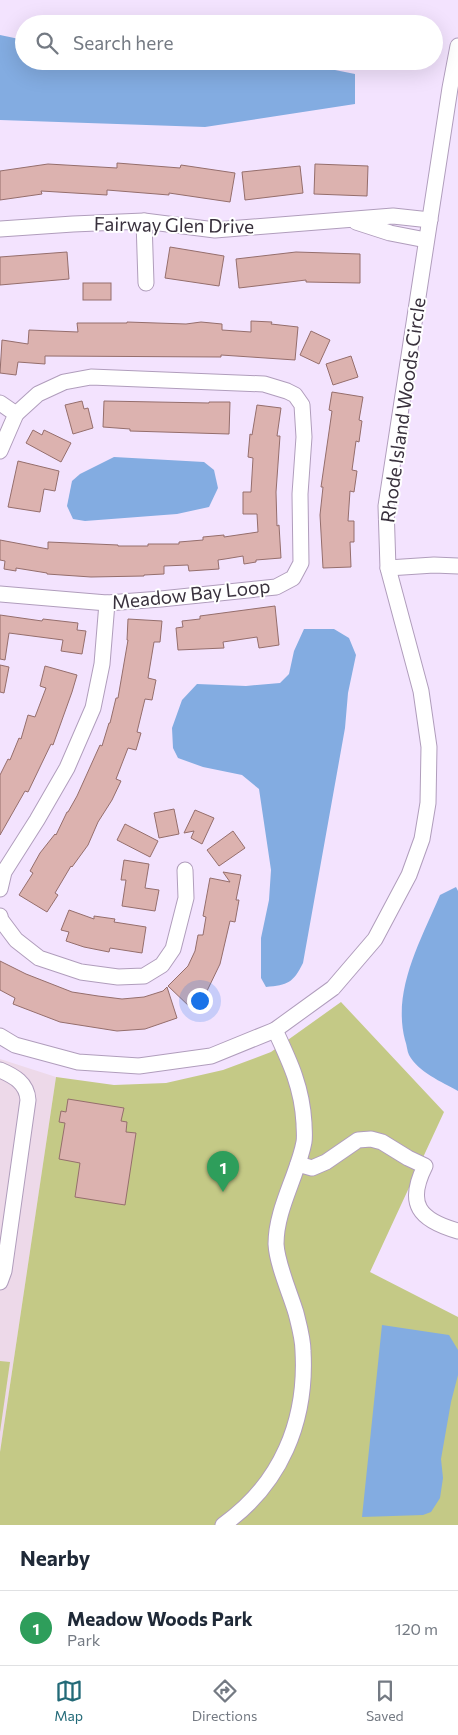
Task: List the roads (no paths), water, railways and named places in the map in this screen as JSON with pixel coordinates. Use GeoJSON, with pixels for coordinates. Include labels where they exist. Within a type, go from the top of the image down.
{"type":"FeatureCollection","features":[{"type":"Feature","properties":{"kind":"street","name":"Rhode Island Woods Circle"},"geometry":{"type":"LineString","coordinates":[[0,1036],[15,1045],[78,1062],[139,1066],[211,1056],[275,1030],[332,988],[374,939],[409,876],[422,838],[428,803],[429,746],[421,691],[388,568],[386,506],[426,240],[454,88],[458,46]]}},
{"type":"Feature","properties":{"kind":"street","name":"Fairway Glen Drive"},"geometry":{"type":"LineString","coordinates":[[0,230],[144,221],[215,230],[393,216],[430,220]]}},
{"type":"Feature","properties":{"kind":"street"},"geometry":{"type":"LineString","coordinates":[[390,233],[393,216]]}},
{"type":"Feature","properties":{"kind":"street","name":"Fairway Glen Drive"},"geometry":{"type":"LineString","coordinates":[[347,219],[390,233],[426,240]]}},
{"type":"Feature","properties":{"kind":"street"},"geometry":{"type":"LineString","coordinates":[[144,221],[146,283]]}},
{"type":"Feature","properties":{"kind":"street","name":"Meadow Bay Loop"},"geometry":{"type":"LineString","coordinates":[[0,594],[107,603],[161,599],[276,586],[293,578],[300,564],[300,494],[304,437],[302,405],[295,395],[264,384],[91,377],[64,382],[38,394],[16,414]]}},
{"type":"Feature","properties":{"kind":"street"},"geometry":{"type":"LineString","coordinates":[[0,403],[16,414],[0,451]]}},
{"type":"Feature","properties":{"kind":"street"},"geometry":{"type":"LineString","coordinates":[[388,568],[434,565],[458,566]]}},
{"type":"Feature","properties":{"kind":"street"},"geometry":{"type":"LineString","coordinates":[[0,889],[4,872],[67,768],[93,708],[102,664],[107,603]]}},
{"type":"Feature","properties":{"kind":"street"},"geometry":{"type":"LineString","coordinates":[[0,916],[0,920],[16,940],[39,958],[81,972],[118,978],[144,976],[162,965],[173,949],[186,898],[185,870]]}},
{"type":"Feature","properties":{"kind":"street"},"geometry":{"type":"LineString","coordinates":[[223,1525],[238,1514],[264,1487],[286,1451],[296,1424],[302,1392],[304,1349],[296,1313],[284,1280],[276,1245],[280,1213],[305,1140],[303,1103],[294,1068],[275,1030]]}},
{"type":"Feature","properties":{"kind":"street"},"geometry":{"type":"LineString","coordinates":[[0,1070],[18,1079],[28,1094],[28,1100],[4,1271],[0,1282]]}},
{"type":"Feature","properties":{"kind":"street"},"geometry":{"type":"LineString","coordinates":[[298,1164],[312,1168],[326,1162],[358,1140],[371,1139],[382,1142],[425,1166],[418,1180],[415,1195],[417,1204],[422,1213],[432,1222],[458,1231]]}},
{"type":"Feature","properties":{"kind":"water"},"geometry":{"type":"Polygon","coordinates":[[[0,35],[15,38],[15,70],[335,70],[355,74],[355,104],[205,127],[0,120],[0,35]]]}},
{"type":"Feature","properties":{"kind":"water"},"geometry":{"type":"Polygon","coordinates":[[[114,457],[204,462],[214,470],[218,488],[209,507],[177,514],[85,521],[73,519],[67,506],[72,481],[80,474],[114,457]]]}},
{"type":"Feature","properties":{"kind":"water"},"geometry":{"type":"Polygon","coordinates":[[[304,629],[334,629],[349,638],[356,655],[348,693],[345,728],[303,963],[289,982],[266,987],[261,978],[261,938],[269,900],[271,870],[259,789],[242,775],[203,767],[178,758],[173,748],[172,728],[182,700],[197,684],[246,686],[280,683],[289,674],[294,651],[304,629]]]}},
{"type":"Feature","properties":{"kind":"water"},"geometry":{"type":"Polygon","coordinates":[[[456,887],[458,891],[458,1091],[431,1076],[413,1061],[408,1052],[402,1021],[405,984],[417,947],[440,895],[456,887]]]}},
{"type":"Feature","properties":{"kind":"water"},"geometry":{"type":"Polygon","coordinates":[[[382,1325],[449,1335],[458,1350],[458,1375],[451,1402],[441,1459],[443,1478],[440,1498],[431,1512],[423,1515],[362,1517],[382,1325]]]}},
{"type":"Feature","properties":{"kind":"place","name":"Meadow Woods Park"},"geometry":{"type":"Point","coordinates":[223,1192]}}]}
